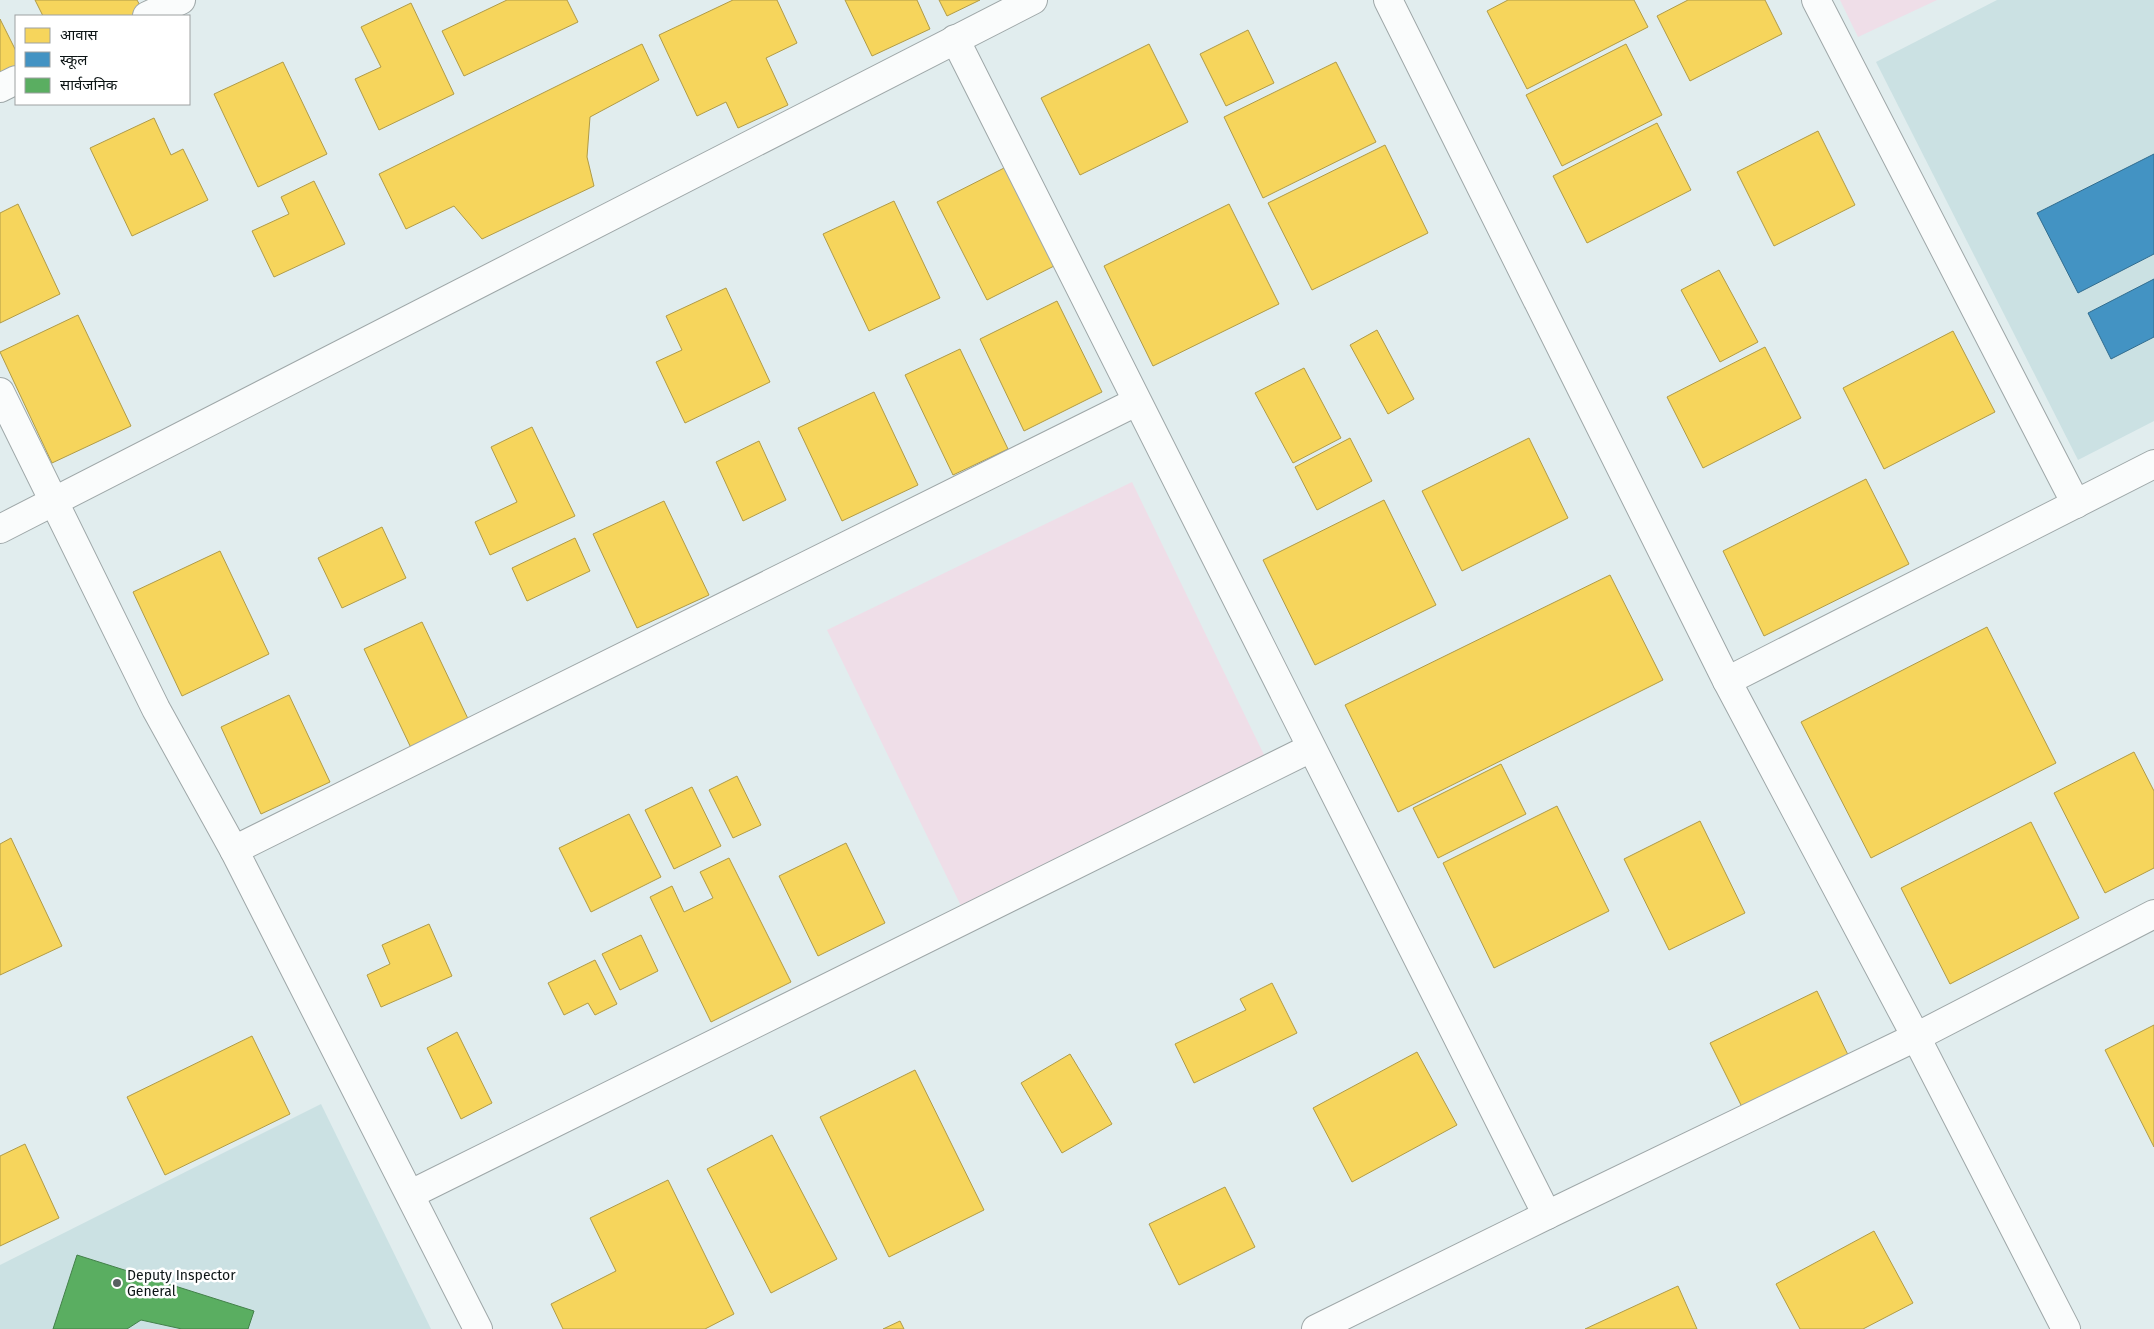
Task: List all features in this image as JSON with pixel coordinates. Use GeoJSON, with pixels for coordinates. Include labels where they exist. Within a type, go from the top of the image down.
{"type":"FeatureCollection","features":[{"type":"Feature","properties":{"kind":"street"},"geometry":{"type":"LineString","coordinates":[[150,15],[181,0]]}},
{"type":"Feature","properties":{"kind":"street"},"geometry":{"type":"LineString","coordinates":[[0,528],[1034,0]]}},
{"type":"Feature","properties":{"kind":"street"},"geometry":{"type":"LineString","coordinates":[[1388,0],[1727,681],[1916,1037],[2066,1329]]}},
{"type":"Feature","properties":{"kind":"street"},"geometry":{"type":"LineString","coordinates":[[1816,0],[2076,504]]}},
{"type":"Feature","properties":{"kind":"street"},"geometry":{"type":"LineString","coordinates":[[955,39],[1136,402],[1547,1215]]}},
{"type":"Feature","properties":{"kind":"street"},"geometry":{"type":"LineString","coordinates":[[0,88],[15,80]]}},
{"type":"Feature","properties":{"kind":"street"},"geometry":{"type":"LineString","coordinates":[[0,392],[156,709],[234,850],[411,1194],[478,1329]]}},
{"type":"Feature","properties":{"kind":"street"},"geometry":{"type":"LineString","coordinates":[[234,850],[1136,402]]}},
{"type":"Feature","properties":{"kind":"street"},"geometry":{"type":"LineString","coordinates":[[1727,681],[2154,464]]}},
{"type":"Feature","properties":{"kind":"street"},"geometry":{"type":"LineString","coordinates":[[411,1194],[1311,748]]}},
{"type":"Feature","properties":{"kind":"street"},"geometry":{"type":"LineString","coordinates":[[1316,1329],[1916,1037],[2154,914]]}},
{"type":"Feature","properties":{"kind":"shaded area"},"geometry":{"type":"Polygon","coordinates":[[[1840,0],[1937,0],[1858,37],[1840,0]]]}},
{"type":"Feature","properties":{"kind":"shaded area"},"geometry":{"type":"Polygon","coordinates":[[[1997,0],[2154,0],[2154,421],[2078,460],[1876,62],[1997,0]]]}},
{"type":"Feature","properties":{"kind":"shaded area"},"geometry":{"type":"Polygon","coordinates":[[[1132,482],[1268,763],[963,910],[827,630],[1132,482]]]}},
{"type":"Feature","properties":{"kind":"shaded area"},"geometry":{"type":"Polygon","coordinates":[[[321,1104],[431,1329],[0,1329],[0,1265],[321,1104]]]}},
{"type":"Feature","properties":{"kind":"building: आवास"},"geometry":{"type":"Polygon","coordinates":[[[35,0],[137,0],[143,11],[133,15],[42,15],[35,0]]]}},
{"type":"Feature","properties":{"kind":"building: आवास"},"geometry":{"type":"Polygon","coordinates":[[[507,0],[567,0],[578,22],[464,76],[442,31],[507,0]]]}},
{"type":"Feature","properties":{"kind":"building: आवास"},"geometry":{"type":"Polygon","coordinates":[[[733,0],[777,0],[797,43],[766,58],[788,105],[738,128],[726,102],[697,116],[659,35],[733,0]]]}},
{"type":"Feature","properties":{"kind":"building: आवास"},"geometry":{"type":"Polygon","coordinates":[[[845,0],[917,0],[930,29],[872,56],[845,0]]]}},
{"type":"Feature","properties":{"kind":"building: आवास"},"geometry":{"type":"Polygon","coordinates":[[[939,0],[980,0],[947,16],[939,0]]]}},
{"type":"Feature","properties":{"kind":"building: आवास"},"geometry":{"type":"Polygon","coordinates":[[[1508,0],[1634,0],[1648,27],[1527,89],[1487,11],[1508,0]]]}},
{"type":"Feature","properties":{"kind":"building: आवास"},"geometry":{"type":"Polygon","coordinates":[[[1688,0],[1765,0],[1782,34],[1690,81],[1657,16],[1688,0]]]}},
{"type":"Feature","properties":{"kind":"building: आवास"},"geometry":{"type":"Polygon","coordinates":[[[411,3],[454,94],[379,130],[355,79],[381,67],[361,27],[411,3]]]}},
{"type":"Feature","properties":{"kind":"building: आवास"},"geometry":{"type":"Polygon","coordinates":[[[0,19],[15,49],[15,78],[0,86],[0,19]]]}},
{"type":"Feature","properties":{"kind":"building: आवास"},"geometry":{"type":"Polygon","coordinates":[[[1248,30],[1274,83],[1226,106],[1200,54],[1248,30]]]}},
{"type":"Feature","properties":{"kind":"building: आवास"},"geometry":{"type":"Polygon","coordinates":[[[642,44],[659,80],[590,117],[587,157],[594,186],[482,239],[454,206],[406,229],[379,174],[642,44]]]}},
{"type":"Feature","properties":{"kind":"building: आवास"},"geometry":{"type":"Polygon","coordinates":[[[1149,44],[1188,122],[1080,175],[1041,98],[1149,44]]]}},
{"type":"Feature","properties":{"kind":"building: आवास"},"geometry":{"type":"Polygon","coordinates":[[[1626,44],[1662,115],[1562,166],[1526,95],[1626,44]]]}},
{"type":"Feature","properties":{"kind":"building: आवास"},"geometry":{"type":"Polygon","coordinates":[[[283,62],[327,154],[258,187],[214,94],[283,62]]]}},
{"type":"Feature","properties":{"kind":"building: आवास"},"geometry":{"type":"Polygon","coordinates":[[[1336,62],[1376,142],[1263,198],[1224,117],[1336,62]]]}},
{"type":"Feature","properties":{"kind":"building: आवास"},"geometry":{"type":"Polygon","coordinates":[[[154,118],[171,155],[183,149],[208,200],[132,236],[90,148],[154,118]]]}},
{"type":"Feature","properties":{"kind":"building: आवास"},"geometry":{"type":"Polygon","coordinates":[[[1657,123],[1691,190],[1587,243],[1553,176],[1657,123]]]}},
{"type":"Feature","properties":{"kind":"building: आवास"},"geometry":{"type":"Polygon","coordinates":[[[1818,131],[1855,205],[1774,246],[1737,172],[1818,131]]]}},
{"type":"Feature","properties":{"kind":"building: आवास"},"geometry":{"type":"Polygon","coordinates":[[[1385,145],[1428,233],[1312,290],[1268,203],[1385,145]]]}},
{"type":"Feature","properties":{"kind":"building: आवास"},"geometry":{"type":"Polygon","coordinates":[[[1008,166],[1058,264],[987,300],[937,202],[1008,166]]]}},
{"type":"Feature","properties":{"kind":"building: आवास"},"geometry":{"type":"Polygon","coordinates":[[[314,181],[345,244],[274,277],[252,231],[289,214],[281,197],[314,181]]]}},
{"type":"Feature","properties":{"kind":"building: आवास"},"geometry":{"type":"Polygon","coordinates":[[[894,201],[940,298],[869,331],[823,234],[894,201]]]}},
{"type":"Feature","properties":{"kind":"building: आवास"},"geometry":{"type":"Polygon","coordinates":[[[18,204],[60,294],[0,323],[0,213],[18,204]]]}},
{"type":"Feature","properties":{"kind":"building: आवास"},"geometry":{"type":"Polygon","coordinates":[[[1229,204],[1279,304],[1153,366],[1104,266],[1229,204]]]}},
{"type":"Feature","properties":{"kind":"building: आवास"},"geometry":{"type":"Polygon","coordinates":[[[1719,270],[1758,342],[1720,362],[1681,290],[1719,270]]]}},
{"type":"Feature","properties":{"kind":"building: आवास"},"geometry":{"type":"Polygon","coordinates":[[[726,288],[770,382],[685,423],[656,362],[682,350],[666,316],[726,288]]]}},
{"type":"Feature","properties":{"kind":"building: आवास"},"geometry":{"type":"Polygon","coordinates":[[[1057,301],[1102,392],[1024,431],[980,339],[1057,301]]]}},
{"type":"Feature","properties":{"kind":"building: आवास"},"geometry":{"type":"Polygon","coordinates":[[[78,315],[131,426],[52,463],[0,352],[78,315]]]}},
{"type":"Feature","properties":{"kind":"building: आवास"},"geometry":{"type":"Polygon","coordinates":[[[1377,330],[1414,399],[1388,414],[1350,345],[1377,330]]]}},
{"type":"Feature","properties":{"kind":"building: आवास"},"geometry":{"type":"Polygon","coordinates":[[[1953,331],[1995,412],[1884,469],[1843,388],[1953,331]]]}},
{"type":"Feature","properties":{"kind":"building: आवास"},"geometry":{"type":"Polygon","coordinates":[[[1765,347],[1801,418],[1703,468],[1667,397],[1765,347]]]}},
{"type":"Feature","properties":{"kind":"building: आवास"},"geometry":{"type":"Polygon","coordinates":[[[960,349],[1008,449],[953,475],[905,375],[960,349]]]}},
{"type":"Feature","properties":{"kind":"building: आवास"},"geometry":{"type":"Polygon","coordinates":[[[1304,368],[1341,438],[1293,463],[1255,393],[1304,368]]]}},
{"type":"Feature","properties":{"kind":"building: आवास"},"geometry":{"type":"Polygon","coordinates":[[[874,392],[918,485],[842,521],[798,428],[874,392]]]}},
{"type":"Feature","properties":{"kind":"building: आवास"},"geometry":{"type":"Polygon","coordinates":[[[532,427],[575,516],[490,555],[475,522],[517,502],[491,447],[532,427]]]}},
{"type":"Feature","properties":{"kind":"building: आवास"},"geometry":{"type":"Polygon","coordinates":[[[1350,438],[1372,481],[1317,510],[1295,467],[1350,438]]]}},
{"type":"Feature","properties":{"kind":"building: आवास"},"geometry":{"type":"Polygon","coordinates":[[[1529,438],[1568,518],[1462,571],[1422,491],[1529,438]]]}},
{"type":"Feature","properties":{"kind":"building: आवास"},"geometry":{"type":"Polygon","coordinates":[[[759,441],[786,500],[743,521],[716,462],[759,441]]]}},
{"type":"Feature","properties":{"kind":"building: आवास"},"geometry":{"type":"Polygon","coordinates":[[[1866,479],[1909,564],[1764,636],[1723,551],[1866,479]]]}},
{"type":"Feature","properties":{"kind":"building: आवास"},"geometry":{"type":"Polygon","coordinates":[[[1384,500],[1436,605],[1315,665],[1263,560],[1384,500]]]}},
{"type":"Feature","properties":{"kind":"building: आवास"},"geometry":{"type":"Polygon","coordinates":[[[664,501],[709,595],[637,628],[593,534],[664,501]]]}},
{"type":"Feature","properties":{"kind":"building: आवास"},"geometry":{"type":"Polygon","coordinates":[[[382,527],[406,578],[342,608],[318,558],[382,527]]]}},
{"type":"Feature","properties":{"kind":"building: आवास"},"geometry":{"type":"Polygon","coordinates":[[[575,538],[590,571],[527,601],[512,568],[575,538]]]}},
{"type":"Feature","properties":{"kind":"building: आवास"},"geometry":{"type":"Polygon","coordinates":[[[220,551],[269,654],[182,696],[133,592],[220,551]]]}},
{"type":"Feature","properties":{"kind":"building: आवास"},"geometry":{"type":"Polygon","coordinates":[[[1610,575],[1663,680],[1398,812],[1345,705],[1610,575]]]}},
{"type":"Feature","properties":{"kind":"building: आवास"},"geometry":{"type":"Polygon","coordinates":[[[422,622],[470,723],[412,750],[364,649],[422,622]]]}},
{"type":"Feature","properties":{"kind":"building: आवास"},"geometry":{"type":"Polygon","coordinates":[[[1987,627],[2056,763],[1871,858],[1801,722],[1987,627]]]}},
{"type":"Feature","properties":{"kind":"building: आवास"},"geometry":{"type":"Polygon","coordinates":[[[289,695],[330,782],[261,814],[221,727],[289,695]]]}},
{"type":"Feature","properties":{"kind":"building: आवास"},"geometry":{"type":"Polygon","coordinates":[[[2134,752],[2154,791],[2154,868],[2105,893],[2054,793],[2134,752]]]}},
{"type":"Feature","properties":{"kind":"building: आवास"},"geometry":{"type":"Polygon","coordinates":[[[1501,764],[1526,814],[1438,858],[1413,808],[1501,764]]]}},
{"type":"Feature","properties":{"kind":"building: आवास"},"geometry":{"type":"Polygon","coordinates":[[[737,776],[761,825],[733,838],[709,790],[737,776]]]}},
{"type":"Feature","properties":{"kind":"building: आवास"},"geometry":{"type":"Polygon","coordinates":[[[692,787],[721,846],[674,869],[645,810],[692,787]]]}},
{"type":"Feature","properties":{"kind":"building: आवास"},"geometry":{"type":"Polygon","coordinates":[[[1557,806],[1609,911],[1494,968],[1443,863],[1557,806]]]}},
{"type":"Feature","properties":{"kind":"building: आवास"},"geometry":{"type":"Polygon","coordinates":[[[629,814],[661,877],[591,912],[559,848],[629,814]]]}},
{"type":"Feature","properties":{"kind":"building: आवास"},"geometry":{"type":"Polygon","coordinates":[[[1700,821],[1745,913],[1669,950],[1624,859],[1700,821]]]}},
{"type":"Feature","properties":{"kind":"building: आवास"},"geometry":{"type":"Polygon","coordinates":[[[2031,822],[2079,918],[1950,984],[1901,888],[2031,822]]]}},
{"type":"Feature","properties":{"kind":"building: आवास"},"geometry":{"type":"Polygon","coordinates":[[[11,838],[62,946],[0,975],[0,844],[11,838]]]}},
{"type":"Feature","properties":{"kind":"building: आवास"},"geometry":{"type":"Polygon","coordinates":[[[846,843],[885,923],[818,956],[779,876],[846,843]]]}},
{"type":"Feature","properties":{"kind":"building: आवास"},"geometry":{"type":"Polygon","coordinates":[[[729,858],[791,982],[711,1022],[650,897],[672,886],[684,912],[713,898],[700,872],[729,858]]]}},
{"type":"Feature","properties":{"kind":"building: आवास"},"geometry":{"type":"Polygon","coordinates":[[[429,924],[452,976],[381,1007],[367,975],[390,964],[382,945],[429,924]]]}},
{"type":"Feature","properties":{"kind":"building: आवास"},"geometry":{"type":"Polygon","coordinates":[[[641,935],[658,971],[620,990],[602,954],[641,935]]]}},
{"type":"Feature","properties":{"kind":"building: आवास"},"geometry":{"type":"Polygon","coordinates":[[[595,960],[617,1004],[595,1015],[588,1003],[564,1015],[548,983],[595,960]]]}},
{"type":"Feature","properties":{"kind":"building: आवास"},"geometry":{"type":"Polygon","coordinates":[[[1272,983],[1297,1033],[1194,1083],[1175,1044],[1246,1010],[1240,999],[1272,983]]]}},
{"type":"Feature","properties":{"kind":"building: आवास"},"geometry":{"type":"Polygon","coordinates":[[[1817,991],[1850,1059],[1744,1111],[1710,1043],[1817,991]]]}},
{"type":"Feature","properties":{"kind":"building: आवास"},"geometry":{"type":"Polygon","coordinates":[[[2154,1025],[2154,1147],[2105,1050],[2154,1025]]]}},
{"type":"Feature","properties":{"kind":"building: आवास"},"geometry":{"type":"Polygon","coordinates":[[[457,1032],[492,1103],[461,1119],[427,1048],[457,1032]]]}},
{"type":"Feature","properties":{"kind":"building: आवास"},"geometry":{"type":"Polygon","coordinates":[[[252,1036],[290,1114],[165,1175],[127,1097],[252,1036]]]}},
{"type":"Feature","properties":{"kind":"building: आवास"},"geometry":{"type":"Polygon","coordinates":[[[1417,1052],[1457,1125],[1352,1182],[1313,1108],[1417,1052]]]}},
{"type":"Feature","properties":{"kind":"building: आवास"},"geometry":{"type":"Polygon","coordinates":[[[1070,1054],[1112,1124],[1062,1153],[1021,1083],[1070,1054]]]}},
{"type":"Feature","properties":{"kind":"building: आवास"},"geometry":{"type":"Polygon","coordinates":[[[915,1070],[984,1210],[889,1257],[820,1117],[915,1070]]]}},
{"type":"Feature","properties":{"kind":"building: आवास"},"geometry":{"type":"Polygon","coordinates":[[[772,1135],[837,1259],[771,1293],[707,1169],[772,1135]]]}},
{"type":"Feature","properties":{"kind":"building: आवास"},"geometry":{"type":"Polygon","coordinates":[[[25,1144],[59,1218],[0,1246],[0,1156],[25,1144]]]}},
{"type":"Feature","properties":{"kind":"building: आवास"},"geometry":{"type":"Polygon","coordinates":[[[668,1180],[734,1314],[705,1329],[563,1329],[551,1304],[616,1271],[590,1218],[668,1180]]]}},
{"type":"Feature","properties":{"kind":"building: आवास"},"geometry":{"type":"Polygon","coordinates":[[[1225,1187],[1255,1247],[1179,1285],[1149,1224],[1225,1187]]]}},
{"type":"Feature","properties":{"kind":"building: आवास"},"geometry":{"type":"Polygon","coordinates":[[[1874,1231],[1913,1303],[1863,1329],[1800,1329],[1776,1284],[1874,1231]]]}},
{"type":"Feature","properties":{"kind":"building: आवास"},"geometry":{"type":"Polygon","coordinates":[[[1678,1286],[1697,1329],[1585,1329],[1678,1286]]]}},
{"type":"Feature","properties":{"kind":"building: आवास"},"geometry":{"type":"Polygon","coordinates":[[[900,1321],[904,1329],[883,1329],[900,1321]]]}},
{"type":"Feature","properties":{"kind":"building: स्कूल"},"geometry":{"type":"Polygon","coordinates":[[[2154,154],[2154,254],[2078,293],[2037,213],[2154,154]]]}},
{"type":"Feature","properties":{"kind":"building: स्कूल"},"geometry":{"type":"Polygon","coordinates":[[[2154,279],[2154,337],[2111,359],[2088,313],[2154,279]]]}},
{"type":"Feature","properties":{"kind":"building: सार्वजनिक","name":"Deputy Inspector General"},"geometry":{"type":"Polygon","coordinates":[[[77,1255],[254,1311],[248,1329],[182,1329],[141,1320],[127,1329],[53,1329],[77,1255]]]}},
{"type":"Feature","properties":{"kind":"place","name":"Deputy Inspector General"},"geometry":{"type":"Point","coordinates":[117,1283]}}]}
